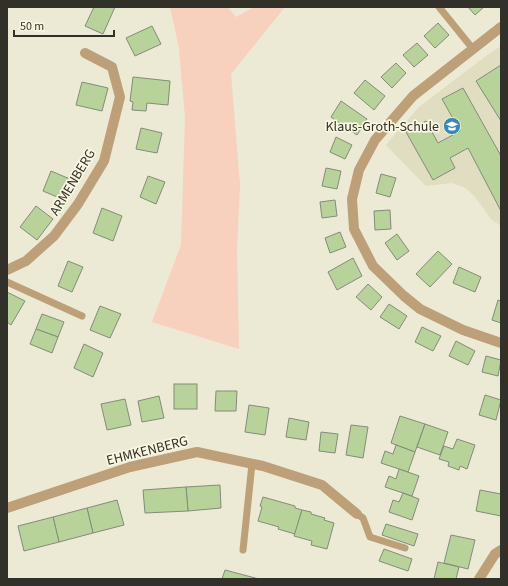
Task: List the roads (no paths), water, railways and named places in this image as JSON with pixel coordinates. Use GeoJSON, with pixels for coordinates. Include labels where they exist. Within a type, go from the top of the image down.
{"type":"FeatureCollection","features":[{"type":"Feature","properties":{"kind":"street"},"geometry":{"type":"LineString","coordinates":[[501,27],[413,96],[376,140],[359,170],[352,199],[354,229],[373,266],[404,296],[420,309],[463,330],[501,343]]}},
{"type":"Feature","properties":{"kind":"street","name":"ARMENBERG"},"geometry":{"type":"LineString","coordinates":[[7,270],[26,261],[54,236],[78,204],[104,160],[120,98],[112,67],[85,53]]}},
{"type":"Feature","properties":{"kind":"street","name":"EHMKENBERG"},"geometry":{"type":"LineString","coordinates":[[7,508],[130,467],[197,452],[252,464],[322,485],[357,514]]}},
{"type":"Feature","properties":{"kind":"street"},"geometry":{"type":"LineString","coordinates":[[478,579],[495,554],[501,550]]}},
{"type":"Feature","properties":{"kind":"lane"},"geometry":{"type":"LineString","coordinates":[[439,7],[472,49]]}},
{"type":"Feature","properties":{"kind":"lane"},"geometry":{"type":"LineString","coordinates":[[7,282],[82,316]]}},
{"type":"Feature","properties":{"kind":"lane"},"geometry":{"type":"LineString","coordinates":[[243,550],[252,464]]}},
{"type":"Feature","properties":{"kind":"lane"},"geometry":{"type":"LineString","coordinates":[[357,514],[363,518],[370,537],[405,548]]}},
{"type":"Feature","properties":{"kind":"place","name":"Klaus-Groth-Schule"},"geometry":{"type":"Point","coordinates":[452,126]}}]}
